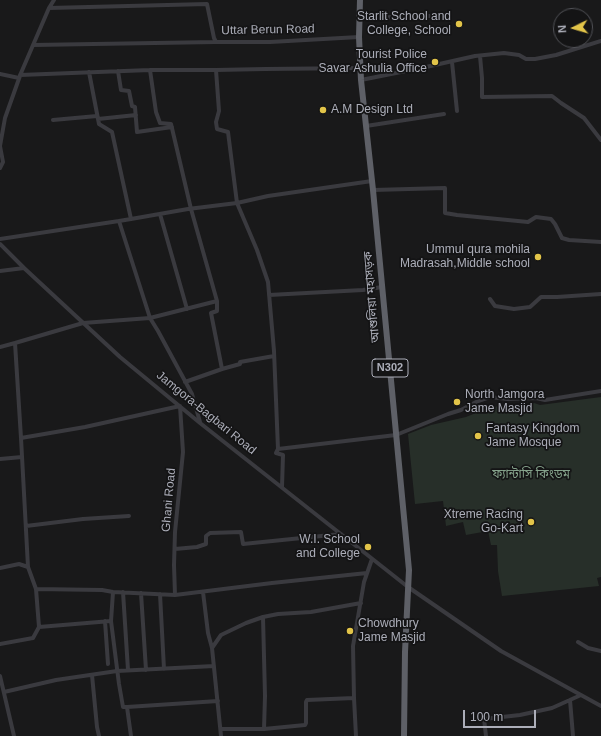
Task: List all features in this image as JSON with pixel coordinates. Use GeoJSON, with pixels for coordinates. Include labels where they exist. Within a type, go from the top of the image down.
{"type":"FeatureCollection","features":[{"type":"Feature","properties":{"kind":"highway","name":"আশুলিয়া মহাসড়ক"},"geometry":{"type":"LineString","coordinates":[[360,0],[359,37],[361,80],[373,190],[408,570],[404,736]]}},
{"type":"Feature","properties":{"kind":"street"},"geometry":{"type":"LineString","coordinates":[[0,168],[3,162],[0,146],[5,118],[20,76],[49,8],[54,0]]}},
{"type":"Feature","properties":{"kind":"street","name":"Uttar Berun Road"},"geometry":{"type":"LineString","coordinates":[[49,8],[207,2],[216,42],[270,42],[359,37]]}},
{"type":"Feature","properties":{"kind":"street"},"geometry":{"type":"LineString","coordinates":[[360,18],[430,16]]}},
{"type":"Feature","properties":{"kind":"street"},"geometry":{"type":"LineString","coordinates":[[361,80],[480,56],[504,54],[519,55],[526,59],[535,59],[601,41]]}},
{"type":"Feature","properties":{"kind":"street"},"geometry":{"type":"LineString","coordinates":[[33,45],[216,42]]}},
{"type":"Feature","properties":{"kind":"street"},"geometry":{"type":"LineString","coordinates":[[480,56],[482,98],[552,96],[584,118],[601,140]]}},
{"type":"Feature","properties":{"kind":"street"},"geometry":{"type":"LineString","coordinates":[[452,62],[458,111]]}},
{"type":"Feature","properties":{"kind":"street"},"geometry":{"type":"LineString","coordinates":[[0,74],[20,76],[150,70],[361,68]]}},
{"type":"Feature","properties":{"kind":"street"},"geometry":{"type":"LineString","coordinates":[[150,70],[156,112],[160,123],[171,124],[172,127],[217,301],[218,311],[211,313],[222,369]]}},
{"type":"Feature","properties":{"kind":"street"},"geometry":{"type":"LineString","coordinates":[[216,70],[219,111],[216,122],[218,129],[228,132],[237,203],[254,243],[268,282],[274,356],[278,449],[276,453],[282,455],[282,487]]}},
{"type":"Feature","properties":{"kind":"street"},"geometry":{"type":"LineString","coordinates":[[118,71],[121,90],[129,91],[132,106],[135,107],[137,132],[172,127]]}},
{"type":"Feature","properties":{"kind":"street"},"geometry":{"type":"LineString","coordinates":[[89,72],[99,124],[112,132],[131,219]]}},
{"type":"Feature","properties":{"kind":"street"},"geometry":{"type":"LineString","coordinates":[[366,126],[444,114]]}},
{"type":"Feature","properties":{"kind":"street"},"geometry":{"type":"LineString","coordinates":[[53,120],[136,115]]}},
{"type":"Feature","properties":{"kind":"street"},"geometry":{"type":"LineString","coordinates":[[0,117],[5,118]]}},
{"type":"Feature","properties":{"kind":"street"},"geometry":{"type":"LineString","coordinates":[[0,239],[237,203],[268,196],[372,182]]}},
{"type":"Feature","properties":{"kind":"street"},"geometry":{"type":"LineString","coordinates":[[373,190],[445,188],[445,213],[528,222],[536,217],[551,219],[562,238],[569,240],[601,242]]}},
{"type":"Feature","properties":{"kind":"street"},"geometry":{"type":"LineString","coordinates":[[160,214],[187,309]]}},
{"type":"Feature","properties":{"kind":"street"},"geometry":{"type":"LineString","coordinates":[[119,221],[150,318],[192,394],[200,423]]}},
{"type":"Feature","properties":{"kind":"street","name":"Jamgora-Bagbari Road"},"geometry":{"type":"LineString","coordinates":[[0,244],[120,357],[200,423],[408,587],[501,651],[601,706]]}},
{"type":"Feature","properties":{"kind":"street"},"geometry":{"type":"LineString","coordinates":[[0,271],[24,268]]}},
{"type":"Feature","properties":{"kind":"street"},"geometry":{"type":"LineString","coordinates":[[270,295],[363,290],[382,287]]}},
{"type":"Feature","properties":{"kind":"street"},"geometry":{"type":"LineString","coordinates":[[490,299],[495,306],[514,309],[530,307],[541,297],[601,294]]}},
{"type":"Feature","properties":{"kind":"street"},"geometry":{"type":"LineString","coordinates":[[0,347],[84,323],[150,318],[217,301]]}},
{"type":"Feature","properties":{"kind":"street"},"geometry":{"type":"LineString","coordinates":[[0,644],[33,638],[39,627],[36,589],[28,567],[15,343]]}},
{"type":"Feature","properties":{"kind":"street"},"geometry":{"type":"LineString","coordinates":[[185,382],[240,364],[240,362],[274,356]]}},
{"type":"Feature","properties":{"kind":"street"},"geometry":{"type":"LineString","coordinates":[[278,449],[396,435],[490,397],[508,399],[536,398],[545,400],[601,391]]}},
{"type":"Feature","properties":{"kind":"street"},"geometry":{"type":"LineString","coordinates":[[21,438],[85,427],[180,406]]}},
{"type":"Feature","properties":{"kind":"street","name":"Ghani Road"},"geometry":{"type":"LineString","coordinates":[[175,595],[175,532],[183,452],[180,406]]}},
{"type":"Feature","properties":{"kind":"street"},"geometry":{"type":"LineString","coordinates":[[0,459],[22,457]]}},
{"type":"Feature","properties":{"kind":"street"},"geometry":{"type":"LineString","coordinates":[[26,526],[83,519],[129,516]]}},
{"type":"Feature","properties":{"kind":"street"},"geometry":{"type":"LineString","coordinates":[[175,549],[197,547],[206,544],[206,536],[210,533],[241,532],[243,544],[341,534]]}},
{"type":"Feature","properties":{"kind":"street"},"geometry":{"type":"LineString","coordinates":[[356,736],[353,646],[364,582],[372,559]]}},
{"type":"Feature","properties":{"kind":"street"},"geometry":{"type":"LineString","coordinates":[[0,568],[19,564],[28,567]]}},
{"type":"Feature","properties":{"kind":"street"},"geometry":{"type":"LineString","coordinates":[[36,589],[102,590],[113,592],[175,595],[367,573]]}},
{"type":"Feature","properties":{"kind":"street"},"geometry":{"type":"LineString","coordinates":[[113,592],[111,621],[123,707],[218,701]]}},
{"type":"Feature","properties":{"kind":"street"},"geometry":{"type":"LineString","coordinates":[[123,592],[128,670]]}},
{"type":"Feature","properties":{"kind":"street"},"geometry":{"type":"LineString","coordinates":[[203,592],[208,633],[212,648],[221,736]]}},
{"type":"Feature","properties":{"kind":"street"},"geometry":{"type":"LineString","coordinates":[[141,593],[146,670]]}},
{"type":"Feature","properties":{"kind":"street"},"geometry":{"type":"LineString","coordinates":[[160,594],[164,669]]}},
{"type":"Feature","properties":{"kind":"street"},"geometry":{"type":"LineString","coordinates":[[212,648],[221,635],[263,617],[278,614],[311,612],[361,603]]}},
{"type":"Feature","properties":{"kind":"street"},"geometry":{"type":"LineString","coordinates":[[263,617],[265,696],[264,729]]}},
{"type":"Feature","properties":{"kind":"street"},"geometry":{"type":"LineString","coordinates":[[105,621],[108,664]]}},
{"type":"Feature","properties":{"kind":"street"},"geometry":{"type":"LineString","coordinates":[[39,627],[111,621]]}},
{"type":"Feature","properties":{"kind":"street"},"geometry":{"type":"LineString","coordinates":[[578,642],[588,648],[601,651]]}},
{"type":"Feature","properties":{"kind":"street"},"geometry":{"type":"LineString","coordinates":[[4,692],[56,680],[117,671],[214,666]]}},
{"type":"Feature","properties":{"kind":"street"},"geometry":{"type":"LineString","coordinates":[[92,675],[99,736]]}},
{"type":"Feature","properties":{"kind":"street"},"geometry":{"type":"LineString","coordinates":[[0,676],[14,736]]}},
{"type":"Feature","properties":{"kind":"street"},"geometry":{"type":"LineString","coordinates":[[486,736],[484,719],[520,715],[552,708],[581,695]]}},
{"type":"Feature","properties":{"kind":"street"},"geometry":{"type":"LineString","coordinates":[[220,729],[264,729],[305,725],[307,700],[354,698]]}},
{"type":"Feature","properties":{"kind":"street"},"geometry":{"type":"LineString","coordinates":[[570,700],[573,736]]}},
{"type":"Feature","properties":{"kind":"street"},"geometry":{"type":"LineString","coordinates":[[127,707],[131,736]]}},
{"type":"Feature","properties":{"kind":"green space","name":"ফ্যান্টাসি কিংডম"},"geometry":{"type":"Polygon","coordinates":[[[601,397],[601,577],[597,578],[599,586],[502,596],[498,571],[497,545],[491,545],[488,531],[466,535],[463,522],[446,526],[443,501],[415,504],[408,434],[431,425],[466,417],[491,407],[534,403],[540,405],[601,397]]]}},
{"type":"Feature","properties":{"kind":"place","name":"Starlit School and College, School"},"geometry":{"type":"Point","coordinates":[459,24]}},
{"type":"Feature","properties":{"kind":"place","name":"Tourist Police Savar Ashulia Office"},"geometry":{"type":"Point","coordinates":[435,62]}},
{"type":"Feature","properties":{"kind":"place","name":"A.M Design Ltd"},"geometry":{"type":"Point","coordinates":[323,110]}},
{"type":"Feature","properties":{"kind":"place","name":"Ummul qura mohila Madrasah,Middle school"},"geometry":{"type":"Point","coordinates":[538,257]}},
{"type":"Feature","properties":{"kind":"place","name":"North Jamgora Jame Masjid"},"geometry":{"type":"Point","coordinates":[457,402]}},
{"type":"Feature","properties":{"kind":"place","name":"Fantasy Kingdom Jame Mosque"},"geometry":{"type":"Point","coordinates":[478,436]}},
{"type":"Feature","properties":{"kind":"place","name":"Xtreme Racing Go-Kart"},"geometry":{"type":"Point","coordinates":[531,522]}},
{"type":"Feature","properties":{"kind":"place","name":"W.I. School and College"},"geometry":{"type":"Point","coordinates":[368,547]}},
{"type":"Feature","properties":{"kind":"place","name":"Chowdhury Jame Masjid"},"geometry":{"type":"Point","coordinates":[350,631]}}]}
